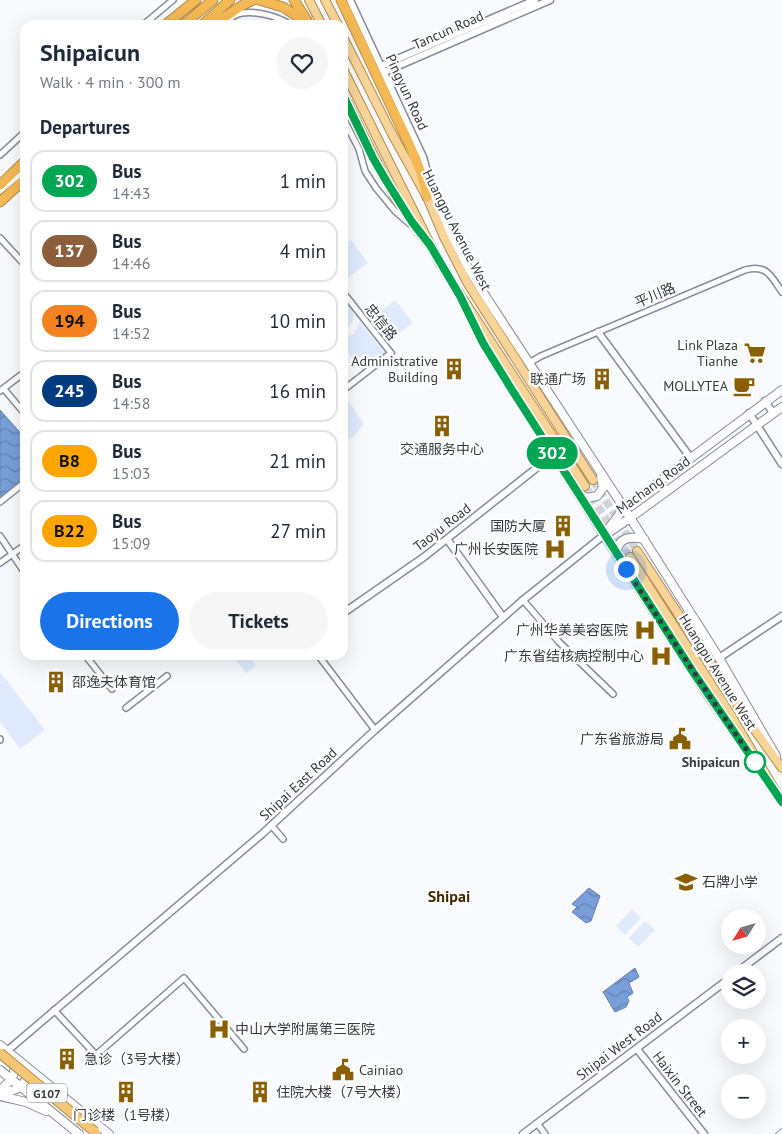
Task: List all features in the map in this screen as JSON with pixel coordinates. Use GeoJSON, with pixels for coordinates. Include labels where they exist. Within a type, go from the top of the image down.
{"type":"FeatureCollection","features":[{"type":"Feature","properties":{"kind":"highway"},"geometry":{"type":"LineString","coordinates":[[171,20],[196,0]]}},
{"type":"Feature","properties":{"kind":"highway"},"geometry":{"type":"LineString","coordinates":[[189,20],[213,0]]}},
{"type":"Feature","properties":{"kind":"highway"},"geometry":{"type":"LineString","coordinates":[[208,20],[230,0]]}},
{"type":"Feature","properties":{"kind":"highway"},"geometry":{"type":"LineString","coordinates":[[220,20],[240,6],[253,0]]}},
{"type":"Feature","properties":{"kind":"highway"},"geometry":{"type":"LineString","coordinates":[[259,0],[283,7],[303,20]]}},
{"type":"Feature","properties":{"kind":"highway"},"geometry":{"type":"LineString","coordinates":[[296,0],[306,20]]}},
{"type":"Feature","properties":{"kind":"highway"},"geometry":{"type":"LineString","coordinates":[[341,0],[416,160],[427,197]]}},
{"type":"Feature","properties":{"kind":"highway"},"geometry":{"type":"LineString","coordinates":[[348,104],[373,158],[418,231],[430,245]]}},
{"type":"Feature","properties":{"kind":"highway"},"geometry":{"type":"LineString","coordinates":[[0,185],[20,166]]}},
{"type":"Feature","properties":{"kind":"highway"},"geometry":{"type":"LineString","coordinates":[[0,191],[20,173]]}},
{"type":"Feature","properties":{"kind":"highway"},"geometry":{"type":"LineString","coordinates":[[0,202],[20,184]]}},
{"type":"Feature","properties":{"kind":"highway","name":"G107"},"geometry":{"type":"LineString","coordinates":[[4,1052],[92,1133]]}},
{"type":"Feature","properties":{"kind":"highway","name":"G107"},"geometry":{"type":"LineString","coordinates":[[0,1061],[92,1133]]}},
{"type":"Feature","properties":{"kind":"main road"},"geometry":{"type":"LineString","coordinates":[[309,0],[319,20]]}},
{"type":"Feature","properties":{"kind":"main road"},"geometry":{"type":"LineString","coordinates":[[326,1],[336,20]]}},
{"type":"Feature","properties":{"kind":"main road","name":"Huangpu Avenue West"},"geometry":{"type":"LineString","coordinates":[[348,47],[392,134],[427,197],[444,237],[468,284],[593,480]]}},
{"type":"Feature","properties":{"kind":"main road","name":"Huangpu Avenue West"},"geometry":{"type":"LineString","coordinates":[[348,79],[430,245],[460,296],[520,384],[585,486]]}},
{"type":"Feature","properties":{"kind":"main road"},"geometry":{"type":"LineString","coordinates":[[427,197],[441,215],[472,276],[530,362],[719,658],[782,767]]}},
{"type":"Feature","properties":{"kind":"main road"},"geometry":{"type":"LineString","coordinates":[[460,296],[483,343],[616,554],[715,704],[770,783]]}},
{"type":"Feature","properties":{"kind":"main road","name":"Machang Road"},"geometry":{"type":"LineString","coordinates":[[604,535],[624,508],[782,390]]}},
{"type":"Feature","properties":{"kind":"main road","name":"Machang Road"},"geometry":{"type":"LineString","coordinates":[[604,535],[782,407]]}},
{"type":"Feature","properties":{"kind":"main road"},"geometry":{"type":"LineString","coordinates":[[576,491],[587,498],[597,496],[603,488],[600,472]]}},
{"type":"Feature","properties":{"kind":"main road"},"geometry":{"type":"LineString","coordinates":[[616,554],[619,544],[626,538],[644,539]]}},
{"type":"Feature","properties":{"kind":"main road","name":"Huangpu Avenue West"},"geometry":{"type":"LineString","coordinates":[[638,551],[749,722],[782,767]]}},
{"type":"Feature","properties":{"kind":"main road","name":"Huangpu Avenue West"},"geometry":{"type":"LineString","coordinates":[[630,557],[732,716],[782,802]]}},
{"type":"Feature","properties":{"kind":"main road"},"geometry":{"type":"LineString","coordinates":[[0,1045],[15,1067],[11,1079],[0,1091]]}},
{"type":"Feature","properties":{"kind":"main road"},"geometry":{"type":"LineString","coordinates":[[4,1052],[32,1071],[109,1134]]}},
{"type":"Feature","properties":{"kind":"main road"},"geometry":{"type":"LineString","coordinates":[[0,1070],[79,1134]]}},
{"type":"Feature","properties":{"kind":"main road"},"geometry":{"type":"LineString","coordinates":[[0,1091],[13,1092],[32,1071]]}},
{"type":"Feature","properties":{"kind":"main road"},"geometry":{"type":"LineString","coordinates":[[48,1109],[53,1099],[62,1095]]}},
{"type":"Feature","properties":{"kind":"main road"},"geometry":{"type":"LineString","coordinates":[[0,1096],[26,1102],[55,1115]]}},
{"type":"Feature","properties":{"kind":"street"},"geometry":{"type":"LineString","coordinates":[[150,20],[173,0]]}},
{"type":"Feature","properties":{"kind":"street","name":"Pingyun Road"},"geometry":{"type":"LineString","coordinates":[[350,0],[416,139],[427,168],[430,186],[427,197]]}},
{"type":"Feature","properties":{"kind":"street","name":"Tancun Road"},"geometry":{"type":"LineString","coordinates":[[382,69],[535,0]]}},
{"type":"Feature","properties":{"kind":"street","name":"Tancun Road"},"geometry":{"type":"LineString","coordinates":[[382,69],[550,0]]}},
{"type":"Feature","properties":{"kind":"street"},"geometry":{"type":"LineString","coordinates":[[228,20],[241,13],[266,14],[282,20]]}},
{"type":"Feature","properties":{"kind":"street"},"geometry":{"type":"LineString","coordinates":[[348,128],[359,149],[365,171],[371,181],[395,211],[418,231]]}},
{"type":"Feature","properties":{"kind":"street"},"geometry":{"type":"LineString","coordinates":[[0,155],[20,137]]}},
{"type":"Feature","properties":{"kind":"street"},"geometry":{"type":"LineString","coordinates":[[371,181],[378,184],[383,180],[384,176]]}},
{"type":"Feature","properties":{"kind":"street"},"geometry":{"type":"LineString","coordinates":[[0,238],[20,260]]}},
{"type":"Feature","properties":{"kind":"street","name":"平川路"},"geometry":{"type":"LineString","coordinates":[[530,362],[754,267],[761,268],[768,273],[782,292]]}},
{"type":"Feature","properties":{"kind":"street","name":"忠信路"},"geometry":{"type":"LineString","coordinates":[[348,299],[391,353],[348,385]]}},
{"type":"Feature","properties":{"kind":"street"},"geometry":{"type":"LineString","coordinates":[[598,332],[690,458]]}},
{"type":"Feature","properties":{"kind":"street"},"geometry":{"type":"LineString","coordinates":[[20,376],[2,390],[20,409]]}},
{"type":"Feature","properties":{"kind":"street"},"geometry":{"type":"LineString","coordinates":[[766,401],[773,413]]}},
{"type":"Feature","properties":{"kind":"street"},"geometry":{"type":"LineString","coordinates":[[749,413],[782,464]]}},
{"type":"Feature","properties":{"kind":"street","name":"Taoyu Road"},"geometry":{"type":"LineString","coordinates":[[348,610],[404,572],[553,455]]}},
{"type":"Feature","properties":{"kind":"street"},"geometry":{"type":"LineString","coordinates":[[0,502],[20,486]]}},
{"type":"Feature","properties":{"kind":"street","name":"Shipai East Road"},"geometry":{"type":"LineString","coordinates":[[4,1052],[271,826],[375,730],[503,617],[604,535]]}},
{"type":"Feature","properties":{"kind":"street"},"geometry":{"type":"LineString","coordinates":[[0,536],[20,566]]}},
{"type":"Feature","properties":{"kind":"street"},"geometry":{"type":"LineString","coordinates":[[447,539],[503,617]]}},
{"type":"Feature","properties":{"kind":"street"},"geometry":{"type":"LineString","coordinates":[[0,563],[20,548]]}},
{"type":"Feature","properties":{"kind":"street"},"geometry":{"type":"LineString","coordinates":[[523,600],[559,642],[614,694]]}},
{"type":"Feature","properties":{"kind":"street"},"geometry":{"type":"LineString","coordinates":[[719,658],[782,616]]}},
{"type":"Feature","properties":{"kind":"street"},"geometry":{"type":"LineString","coordinates":[[89,660],[112,689]]}},
{"type":"Feature","properties":{"kind":"street"},"geometry":{"type":"LineString","coordinates":[[322,660],[375,730]]}},
{"type":"Feature","properties":{"kind":"street"},"geometry":{"type":"LineString","coordinates":[[126,708],[166,676]]}},
{"type":"Feature","properties":{"kind":"street"},"geometry":{"type":"LineString","coordinates":[[271,826],[283,839]]}},
{"type":"Feature","properties":{"kind":"street"},"geometry":{"type":"LineString","coordinates":[[748,964],[782,938]]}},
{"type":"Feature","properties":{"kind":"street"},"geometry":{"type":"LineString","coordinates":[[54,1010],[96,1055],[184,978],[244,1049]]}},
{"type":"Feature","properties":{"kind":"street","name":"Shipai West Road"},"geometry":{"type":"LineString","coordinates":[[523,1134],[721,985]]}},
{"type":"Feature","properties":{"kind":"street","name":"Haixin Street"},"geometry":{"type":"LineString","coordinates":[[637,1049],[704,1134]]}},
{"type":"Feature","properties":{"kind":"street"},"geometry":{"type":"LineString","coordinates":[[537,1123],[545,1134]]}},
{"type":"Feature","properties":{"kind":"shaded area"},"geometry":{"type":"Polygon","coordinates":[[[351,240],[368,263],[348,278],[348,242],[351,240]]]}},
{"type":"Feature","properties":{"kind":"shaded area"},"geometry":{"type":"Polygon","coordinates":[[[395,300],[413,323],[388,342],[370,320],[395,300]]]}},
{"type":"Feature","properties":{"kind":"shaded area"},"geometry":{"type":"Polygon","coordinates":[[[348,304],[354,316],[348,328],[348,304]]]}},
{"type":"Feature","properties":{"kind":"shaded area"},"geometry":{"type":"Polygon","coordinates":[[[360,322],[386,355],[363,372],[348,352],[348,337],[354,334],[360,322]]]}},
{"type":"Feature","properties":{"kind":"shaded area"},"geometry":{"type":"Polygon","coordinates":[[[348,400],[364,424],[348,441],[348,400]]]}},
{"type":"Feature","properties":{"kind":"shaded area"},"geometry":{"type":"Polygon","coordinates":[[[236,660],[252,660],[256,666],[246,673],[236,660]]]}},
{"type":"Feature","properties":{"kind":"shaded area"},"geometry":{"type":"Polygon","coordinates":[[[0,672],[45,730],[20,749],[0,722],[0,672]]]}},
{"type":"Feature","properties":{"kind":"shaded area"},"geometry":{"type":"Polygon","coordinates":[[[632,909],[641,918],[625,935],[616,926],[632,909]]]}},
{"type":"Feature","properties":{"kind":"shaded area"},"geometry":{"type":"Polygon","coordinates":[[[645,921],[655,930],[638,947],[629,938],[645,921]]]}},
{"type":"Feature","properties":{"kind":"water"},"geometry":{"type":"Polygon","coordinates":[[[0,410],[20,432],[20,483],[0,498],[0,410]]]}},
{"type":"Feature","properties":{"kind":"water"},"geometry":{"type":"Polygon","coordinates":[[[589,888],[600,896],[591,921],[586,923],[572,912],[577,907],[572,904],[589,888]]]}},
{"type":"Feature","properties":{"kind":"water"},"geometry":{"type":"Polygon","coordinates":[[[635,968],[639,977],[629,983],[633,993],[627,997],[629,1001],[626,1007],[615,1012],[603,992],[635,968]]]}},
{"type":"Feature","properties":{"kind":"waterway"},"geometry":{"type":"LineString","coordinates":[[775,1134],[782,1128]]}},
{"type":"Feature","properties":{"kind":"tunnel"},"geometry":{"type":"LineString","coordinates":[[593,480],[637,551]]}},
{"type":"Feature","properties":{"kind":"tunnel"},"geometry":{"type":"LineString","coordinates":[[585,486],[630,557]]}},
{"type":"Feature","properties":{"kind":"bus line","name":"302"},"geometry":{"type":"LineString","coordinates":[[348,104],[373,158],[396,198],[418,231],[430,245],[460,296],[483,343],[512,390],[693,672],[782,802]]}},
{"type":"Feature","properties":{"kind":"place","name":"Link Plaza Tianhe"},"geometry":{"type":"Point","coordinates":[755,353]}},
{"type":"Feature","properties":{"kind":"place","name":"Administrative Building"},"geometry":{"type":"Point","coordinates":[454,369]}},
{"type":"Feature","properties":{"kind":"place","name":"联通广场"},"geometry":{"type":"Point","coordinates":[602,379]}},
{"type":"Feature","properties":{"kind":"place","name":"MOLLYTEA"},"geometry":{"type":"Point","coordinates":[744,386]}},
{"type":"Feature","properties":{"kind":"place","name":"交通服务中心"},"geometry":{"type":"Point","coordinates":[442,426]}},
{"type":"Feature","properties":{"kind":"place","name":"国防大厦"},"geometry":{"type":"Point","coordinates":[563,526]}},
{"type":"Feature","properties":{"kind":"place","name":"广州长安医院"},"geometry":{"type":"Point","coordinates":[555,549]}},
{"type":"Feature","properties":{"kind":"place","name":"广州华美美容医院"},"geometry":{"type":"Point","coordinates":[645,630]}},
{"type":"Feature","properties":{"kind":"place","name":"广东省结核病控制中心"},"geometry":{"type":"Point","coordinates":[661,656]}},
{"type":"Feature","properties":{"kind":"place","name":"邵逸夫体育馆"},"geometry":{"type":"Point","coordinates":[56,682]}},
{"type":"Feature","properties":{"kind":"place","name":"广东省旅游局"},"geometry":{"type":"Point","coordinates":[680,739]}},
{"type":"Feature","properties":{"kind":"place","name":"Shipaicun"},"geometry":{"type":"Point","coordinates":[755,762]}},
{"type":"Feature","properties":{"kind":"place","name":"石牌小学"},"geometry":{"type":"Point","coordinates":[686,882]}},
{"type":"Feature","properties":{"kind":"place","name":"中山大学附属第三医院"},"geometry":{"type":"Point","coordinates":[219,1029]}},
{"type":"Feature","properties":{"kind":"place","name":"急诊（3号大楼）"},"geometry":{"type":"Point","coordinates":[67,1059]}},
{"type":"Feature","properties":{"kind":"place","name":"Cainiao"},"geometry":{"type":"Point","coordinates":[343,1070]}},
{"type":"Feature","properties":{"kind":"place","name":"门诊楼（1号楼）"},"geometry":{"type":"Point","coordinates":[126,1092]}},
{"type":"Feature","properties":{"kind":"place","name":"住院大楼（7号大楼）"},"geometry":{"type":"Point","coordinates":[260,1092]}},
{"type":"Feature","properties":{"kind":"district","name":"Shipai"},"geometry":{"type":"Point","coordinates":[449,896]}},
{"type":"Feature","properties":{"kind":"route"},"geometry":{"type":"LineString","coordinates":[[626,569],[755,762]]}}]}
